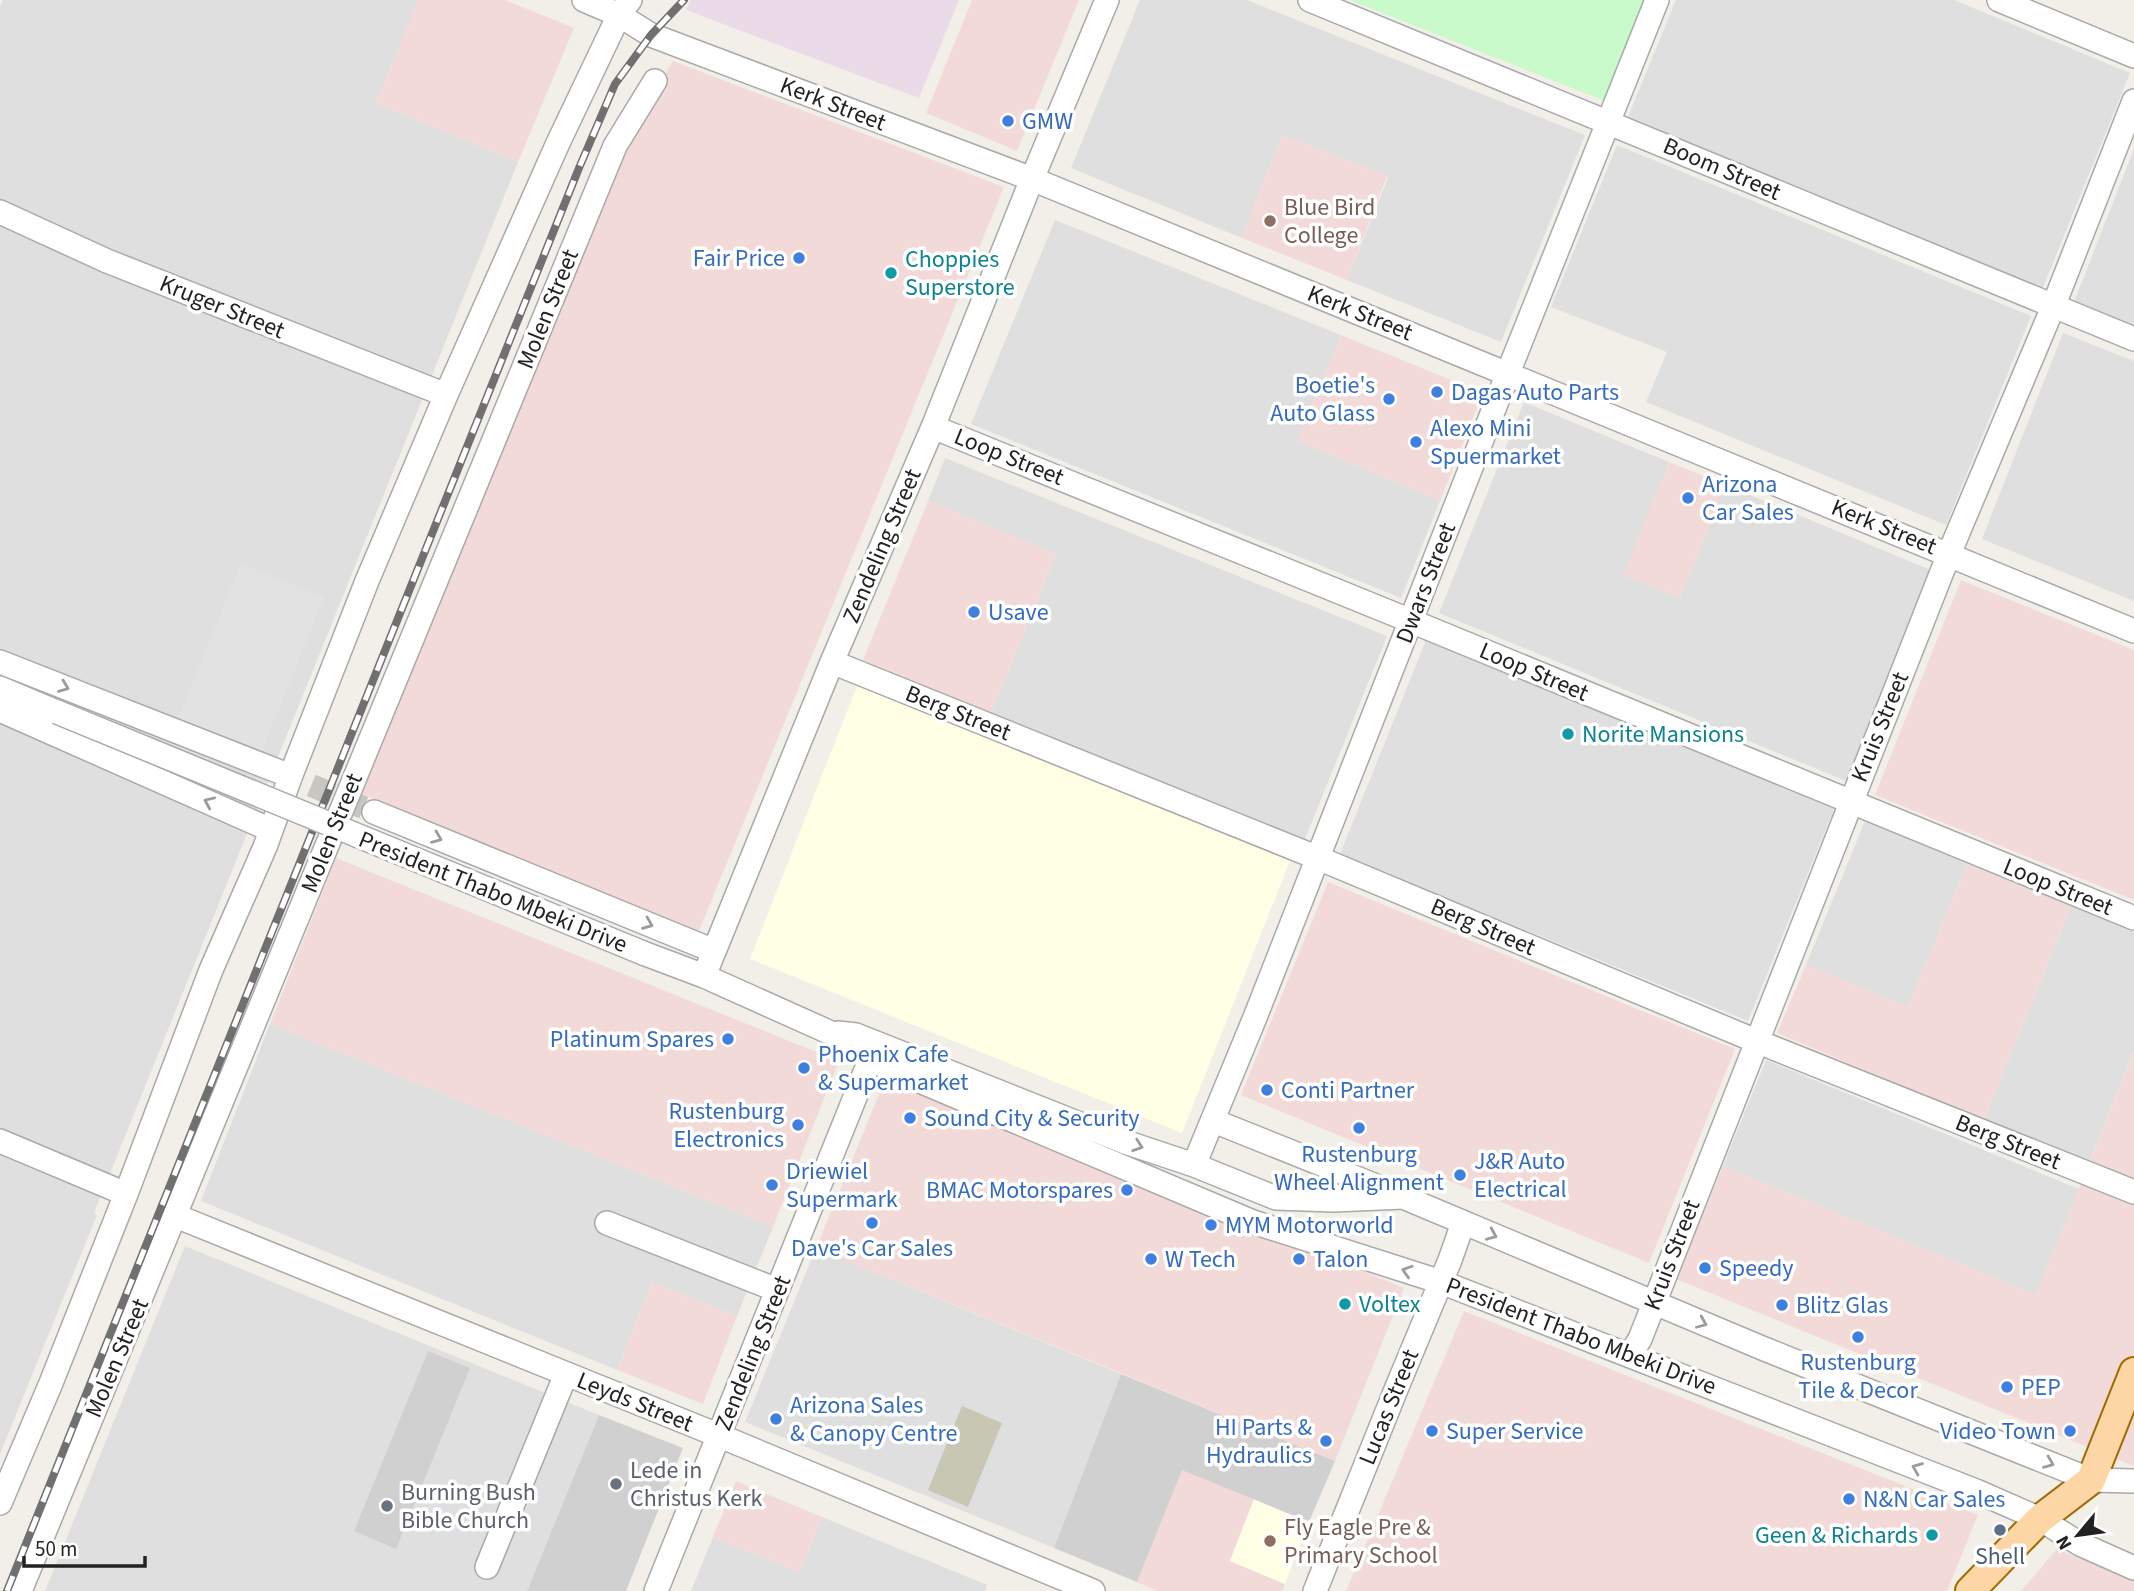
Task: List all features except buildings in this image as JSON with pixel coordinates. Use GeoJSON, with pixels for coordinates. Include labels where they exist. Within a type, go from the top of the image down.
{"type":"FeatureCollection","features":[{"type":"Feature","properties":{"kind":"main road"},"geometry":{"type":"LineString","coordinates":[[1968,1591],[2036,1518],[2091,1480],[2134,1372]]}},
{"type":"Feature","properties":{"kind":"street","name":"Kerk Street"},"geometry":{"type":"LineString","coordinates":[[584,0],[624,8],[651,35],[1032,179],[2134,631]]}},
{"type":"Feature","properties":{"kind":"street","name":"Zendeling Street"},"geometry":{"type":"LineString","coordinates":[[704,976],[832,662],[933,427],[1107,0]]}},
{"type":"Feature","properties":{"kind":"street","name":"Boom Street"},"geometry":{"type":"LineString","coordinates":[[1310,0],[2134,339]]}},
{"type":"Feature","properties":{"kind":"street","name":"Dwars Street"},"geometry":{"type":"LineString","coordinates":[[1194,1165],[1214,1121],[1657,0]]}},
{"type":"Feature","properties":{"kind":"street"},"geometry":{"type":"LineString","coordinates":[[2000,0],[2134,56]]}},
{"type":"Feature","properties":{"kind":"street"},"geometry":{"type":"LineString","coordinates":[[0,1503],[126,1195],[211,970],[271,830],[367,581],[558,143],[624,8]]}},
{"type":"Feature","properties":{"kind":"street","name":"Molen Street"},"geometry":{"type":"LineString","coordinates":[[20,1591],[615,146],[655,81]]}},
{"type":"Feature","properties":{"kind":"street","name":"Kruis Street"},"geometry":{"type":"LineString","coordinates":[[1630,1355],[1640,1339],[1949,554],[2053,307],[2134,101]]}},
{"type":"Feature","properties":{"kind":"street","name":"Kruger Street"},"geometry":{"type":"LineString","coordinates":[[0,212],[107,261],[446,395]]}},
{"type":"Feature","properties":{"kind":"street","name":"Loop Street"},"geometry":{"type":"LineString","coordinates":[[933,427],[2134,918]]}},
{"type":"Feature","properties":{"kind":"street"},"geometry":{"type":"LineString","coordinates":[[0,662],[280,772]]}},
{"type":"Feature","properties":{"kind":"street","name":"Berg Street"},"geometry":{"type":"LineString","coordinates":[[832,662],[1318,858],[1756,1041],[2134,1192]]}},
{"type":"Feature","properties":{"kind":"street","name":"President Thabo Mbeki Drive"},"geometry":{"type":"LineString","coordinates":[[0,688],[704,976],[831,1033],[870,1060],[1252,1222],[1441,1282],[1834,1435],[2036,1518],[2080,1544],[2134,1568]]}},
{"type":"Feature","properties":{"kind":"street"},"geometry":{"type":"LineString","coordinates":[[0,709],[271,830]]}},
{"type":"Feature","properties":{"kind":"street"},"geometry":{"type":"LineString","coordinates":[[374,812],[714,951]]}},
{"type":"Feature","properties":{"kind":"street","name":"President Thabo Mbeki Drive"},"geometry":{"type":"LineString","coordinates":[[831,1033],[856,1035],[1125,1142],[1194,1165],[1276,1198],[1334,1200],[1402,1197],[1653,1303],[2091,1480],[2134,1481]]}},
{"type":"Feature","properties":{"kind":"street"},"geometry":{"type":"LineString","coordinates":[[870,1060],[880,1052],[893,1049]]}},
{"type":"Feature","properties":{"kind":"street","name":"Zendeling Street"},"geometry":{"type":"LineString","coordinates":[[656,1591],[870,1060]]}},
{"type":"Feature","properties":{"kind":"street"},"geometry":{"type":"LineString","coordinates":[[1214,1121],[1402,1197]]}},
{"type":"Feature","properties":{"kind":"street"},"geometry":{"type":"LineString","coordinates":[[0,1141],[126,1195]]}},
{"type":"Feature","properties":{"kind":"street","name":"Leyds Street"},"geometry":{"type":"LineString","coordinates":[[176,1216],[720,1436],[1093,1591]]}},
{"type":"Feature","properties":{"kind":"street"},"geometry":{"type":"LineString","coordinates":[[607,1223],[777,1290]]}},
{"type":"Feature","properties":{"kind":"street","name":"Lucas Street"},"geometry":{"type":"LineString","coordinates":[[1315,1591],[1463,1223]]}},
{"type":"Feature","properties":{"kind":"street"},"geometry":{"type":"LineString","coordinates":[[487,1567],[566,1374]]}},
{"type":"Feature","properties":{"kind":"shaded area"},"geometry":{"type":"Polygon","coordinates":[[[3,0],[419,0],[376,103],[518,162],[94,1213],[97,1215],[0,1454],[0,7],[3,0]]]}},
{"type":"Feature","properties":{"kind":"shaded area"},"geometry":{"type":"Polygon","coordinates":[[[419,0],[505,0],[574,28],[518,162],[376,103],[419,0]]]}},
{"type":"Feature","properties":{"kind":"shaded area"},"geometry":{"type":"Polygon","coordinates":[[[691,0],[959,0],[919,98],[686,10],[691,0]]]}},
{"type":"Feature","properties":{"kind":"shaded area"},"geometry":{"type":"Polygon","coordinates":[[[972,0],[1079,0],[1017,151],[926,113],[972,0]]]}},
{"type":"Feature","properties":{"kind":"shaded area"},"geometry":{"type":"Polygon","coordinates":[[[1140,0],[1247,0],[1585,135],[1501,342],[1347,280],[1387,176],[1282,135],[1242,238],[1071,168],[1140,0]]]}},
{"type":"Feature","properties":{"kind":"shaded area"},"geometry":{"type":"Polygon","coordinates":[[[1676,0],[1954,0],[2130,73],[2042,290],[1627,119],[1676,0]]]}},
{"type":"Feature","properties":{"kind":"shaded area"},"geometry":{"type":"Polygon","coordinates":[[[673,61],[1004,187],[699,931],[362,794],[620,148],[673,61]]]}},
{"type":"Feature","properties":{"kind":"shaded area"},"geometry":{"type":"Polygon","coordinates":[[[1282,135],[1387,176],[1347,280],[1242,238],[1282,135]]]}},
{"type":"Feature","properties":{"kind":"shaded area"},"geometry":{"type":"Polygon","coordinates":[[[1617,145],[2031,316],[1946,525],[1646,402],[1667,352],[1551,307],[1617,145]]]}},
{"type":"Feature","properties":{"kind":"shaded area"},"geometry":{"type":"Polygon","coordinates":[[[2134,149],[2134,326],[2074,302],[2134,149]]]}},
{"type":"Feature","properties":{"kind":"shaded area"},"geometry":{"type":"Polygon","coordinates":[[[1055,220],[1341,335],[1298,441],[1440,501],[1401,598],[971,424],[1055,220]]]}},
{"type":"Feature","properties":{"kind":"shaded area"},"geometry":{"type":"Polygon","coordinates":[[[2063,333],[2134,361],[2134,601],[1982,539],[2063,333]]]}},
{"type":"Feature","properties":{"kind":"shaded area"},"geometry":{"type":"Polygon","coordinates":[[[1341,335],[1483,393],[1440,501],[1298,441],[1341,335]]]}},
{"type":"Feature","properties":{"kind":"shaded area"},"geometry":{"type":"Polygon","coordinates":[[[1524,402],[1669,462],[1624,575],[1680,598],[1726,485],[1931,570],[1846,781],[1439,613],[1524,402]]]}},
{"type":"Feature","properties":{"kind":"shaded area"},"geometry":{"type":"Polygon","coordinates":[[[945,458],[1387,636],[1305,839],[991,713],[1056,554],[928,501],[945,458]]]}},
{"type":"Feature","properties":{"kind":"shaded area"},"geometry":{"type":"Polygon","coordinates":[[[1669,462],[1726,485],[1680,598],[1623,575],[1669,462]]]}},
{"type":"Feature","properties":{"kind":"shaded area"},"geometry":{"type":"Polygon","coordinates":[[[928,501],[1056,554],[991,713],[863,660],[928,501]]]}},
{"type":"Feature","properties":{"kind":"shaded area"},"geometry":{"type":"Polygon","coordinates":[[[241,563],[324,597],[260,756],[177,722],[241,563]]]}},
{"type":"Feature","properties":{"kind":"shaded area"},"geometry":{"type":"Polygon","coordinates":[[[1961,580],[2134,650],[2134,900],[1875,795],[1961,580]]]}},
{"type":"Feature","properties":{"kind":"shaded area"},"geometry":{"type":"Polygon","coordinates":[[[1426,640],[1834,809],[1748,1021],[1340,854],[1426,640]]]}},
{"type":"Feature","properties":{"kind":"shaded area"},"geometry":{"type":"Polygon","coordinates":[[[857,686],[1290,861],[1182,1133],[750,959],[857,686]]]}},
{"type":"Feature","properties":{"kind":"shaded area"},"geometry":{"type":"Polygon","coordinates":[[[1865,821],[1967,864],[1908,1007],[1806,965],[1865,821]]]}},
{"type":"Feature","properties":{"kind":"shaded area"},"geometry":{"type":"Polygon","coordinates":[[[336,858],[839,1061],[773,1227],[270,1024],[336,858]]]}},
{"type":"Feature","properties":{"kind":"shaded area"},"geometry":{"type":"Polygon","coordinates":[[[1967,864],[2071,906],[1984,1120],[1777,1033],[1806,965],[1908,1007],[1967,864]]]}},
{"type":"Feature","properties":{"kind":"shaded area"},"geometry":{"type":"Polygon","coordinates":[[[1328,882],[1735,1049],[1649,1263],[1241,1095],[1328,882]]]}},
{"type":"Feature","properties":{"kind":"shaded area"},"geometry":{"type":"Polygon","coordinates":[[[2071,906],[2134,932],[2134,1051],[2089,1163],[1984,1120],[2071,906]]]}},
{"type":"Feature","properties":{"kind":"shaded area"},"geometry":{"type":"Polygon","coordinates":[[[270,1024],[773,1227],[737,1316],[652,1282],[617,1370],[201,1201],[270,1024]]]}},
{"type":"Feature","properties":{"kind":"shaded area"},"geometry":{"type":"Polygon","coordinates":[[[2134,1052],[2134,1466],[1676,1279],[1723,1166],[2036,1295],[2134,1052]]]}},
{"type":"Feature","properties":{"kind":"shaded area"},"geometry":{"type":"Polygon","coordinates":[[[1766,1060],[2079,1189],[2036,1295],[1723,1166],[1766,1060]]]}},
{"type":"Feature","properties":{"kind":"shaded area"},"geometry":{"type":"Polygon","coordinates":[[[887,1075],[1404,1288],[1335,1461],[816,1248],[887,1075]]]}},
{"type":"Feature","properties":{"kind":"shaded area"},"geometry":{"type":"Polygon","coordinates":[[[185,1246],[599,1415],[527,1591],[45,1591],[185,1246]]]}},
{"type":"Feature","properties":{"kind":"shaded area"},"geometry":{"type":"Polygon","coordinates":[[[816,1248],[1121,1374],[1054,1548],[745,1422],[816,1248]]]}},
{"type":"Feature","properties":{"kind":"shaded area"},"geometry":{"type":"Polygon","coordinates":[[[652,1282],[737,1316],[703,1404],[617,1370],[652,1282]]]}},
{"type":"Feature","properties":{"kind":"shaded area"},"geometry":{"type":"Polygon","coordinates":[[[1464,1311],[1978,1515],[1947,1591],[1346,1591],[1464,1311]]]}},
{"type":"Feature","properties":{"kind":"shaded area","name":"Burning Bush Bible Church"},"geometry":{"type":"Polygon","coordinates":[[[428,1351],[470,1368],[396,1549],[354,1531],[428,1351]]]}},
{"type":"Feature","properties":{"kind":"shaded area"},"geometry":{"type":"Polygon","coordinates":[[[1121,1374],[1335,1461],[1309,1522],[1182,1470],[1137,1582],[1054,1548],[1121,1374]]]}},
{"type":"Feature","properties":{"kind":"shaded area"},"geometry":{"type":"Polygon","coordinates":[[[962,1406],[1002,1423],[968,1507],[928,1490],[962,1406]]]}},
{"type":"Feature","properties":{"kind":"shaded area","name":"Lede in Christus Kerk"},"geometry":{"type":"Polygon","coordinates":[[[599,1415],[683,1448],[626,1591],[527,1591],[599,1415]]]}},
{"type":"Feature","properties":{"kind":"shaded area"},"geometry":{"type":"Polygon","coordinates":[[[1182,1469],[1254,1499],[1230,1561],[1285,1584],[1282,1591],[1157,1591],[1137,1582],[1182,1469]]]}},
{"type":"Feature","properties":{"kind":"shaded area"},"geometry":{"type":"Polygon","coordinates":[[[736,1481],[822,1517],[800,1572],[713,1537],[736,1481]]]}},
{"type":"Feature","properties":{"kind":"shaded area","name":"Fly Eagle Pre & Primary School"},"geometry":{"type":"Polygon","coordinates":[[[1254,1499],[1309,1522],[1285,1584],[1230,1561],[1254,1499]]]}},
{"type":"Feature","properties":{"kind":"shaded area"},"geometry":{"type":"Polygon","coordinates":[[[822,1517],[987,1585],[985,1591],[691,1591],[713,1537],[800,1572],[822,1517]]]}},
{"type":"Feature","properties":{"kind":"shaded area"},"geometry":{"type":"Polygon","coordinates":[[[2057,1549],[2134,1581],[2134,1591],[2021,1591],[2057,1549]]]}},
{"type":"Feature","properties":{"kind":"green space"},"geometry":{"type":"Polygon","coordinates":[[[1350,0],[1646,0],[1605,101],[1350,0]]]}},
{"type":"Feature","properties":{"kind":"tunnel"},"geometry":{"type":"LineString","coordinates":[[280,772],[374,812]]}},
{"type":"Feature","properties":{"kind":"railway"},"geometry":{"type":"LineString","coordinates":[[7,1591],[579,168],[615,84],[651,35],[684,0]]}},
{"type":"Feature","properties":{"kind":"place","name":"GMW"},"geometry":{"type":"Point","coordinates":[1008,121]}},
{"type":"Feature","properties":{"kind":"place","name":"Blue Bird College"},"geometry":{"type":"Point","coordinates":[1270,221]}},
{"type":"Feature","properties":{"kind":"place","name":"Fair Price"},"geometry":{"type":"Point","coordinates":[799,258]}},
{"type":"Feature","properties":{"kind":"place","name":"Choppies Superstore"},"geometry":{"type":"Point","coordinates":[891,273]}},
{"type":"Feature","properties":{"kind":"place","name":"Dagas Auto Parts"},"geometry":{"type":"Point","coordinates":[1437,392]}},
{"type":"Feature","properties":{"kind":"place","name":"Boetie's Auto Glass"},"geometry":{"type":"Point","coordinates":[1389,399]}},
{"type":"Feature","properties":{"kind":"place","name":"Alexo Mini Spuermarket"},"geometry":{"type":"Point","coordinates":[1416,442]}},
{"type":"Feature","properties":{"kind":"place","name":"Arizona Car Sales"},"geometry":{"type":"Point","coordinates":[1688,498]}},
{"type":"Feature","properties":{"kind":"place","name":"Usave"},"geometry":{"type":"Point","coordinates":[974,612]}},
{"type":"Feature","properties":{"kind":"place","name":"Norite Mansions"},"geometry":{"type":"Point","coordinates":[1568,734]}},
{"type":"Feature","properties":{"kind":"place","name":"Platinum Spares"},"geometry":{"type":"Point","coordinates":[728,1039]}},
{"type":"Feature","properties":{"kind":"place","name":"Phoenix Cafe & Supermarket"},"geometry":{"type":"Point","coordinates":[804,1068]}},
{"type":"Feature","properties":{"kind":"place","name":"Conti Partner"},"geometry":{"type":"Point","coordinates":[1267,1090]}},
{"type":"Feature","properties":{"kind":"place","name":"Sound City & Security"},"geometry":{"type":"Point","coordinates":[910,1118]}},
{"type":"Feature","properties":{"kind":"place","name":"Rustenburg Electronics"},"geometry":{"type":"Point","coordinates":[798,1125]}},
{"type":"Feature","properties":{"kind":"place","name":"Rustenburg Wheel Alignment"},"geometry":{"type":"Point","coordinates":[1359,1128]}},
{"type":"Feature","properties":{"kind":"place","name":"J&R Auto Electrical"},"geometry":{"type":"Point","coordinates":[1460,1175]}},
{"type":"Feature","properties":{"kind":"place","name":"Driewiel Supermark"},"geometry":{"type":"Point","coordinates":[772,1185]}},
{"type":"Feature","properties":{"kind":"place","name":"BMAC Motorspares"},"geometry":{"type":"Point","coordinates":[1127,1190]}},
{"type":"Feature","properties":{"kind":"place","name":"Dave's Car Sales"},"geometry":{"type":"Point","coordinates":[872,1223]}},
{"type":"Feature","properties":{"kind":"place","name":"MYM Motorworld"},"geometry":{"type":"Point","coordinates":[1211,1225]}},
{"type":"Feature","properties":{"kind":"place","name":"W Tech"},"geometry":{"type":"Point","coordinates":[1151,1259]}},
{"type":"Feature","properties":{"kind":"place","name":"Talon"},"geometry":{"type":"Point","coordinates":[1299,1259]}},
{"type":"Feature","properties":{"kind":"place","name":"Speedy"},"geometry":{"type":"Point","coordinates":[1705,1268]}},
{"type":"Feature","properties":{"kind":"place","name":"Voltex"},"geometry":{"type":"Point","coordinates":[1345,1304]}},
{"type":"Feature","properties":{"kind":"place","name":"Blitz Glas"},"geometry":{"type":"Point","coordinates":[1782,1305]}},
{"type":"Feature","properties":{"kind":"place","name":"Rustenburg Tile & Decor"},"geometry":{"type":"Point","coordinates":[1858,1337]}},
{"type":"Feature","properties":{"kind":"place","name":"PEP"},"geometry":{"type":"Point","coordinates":[2007,1387]}},
{"type":"Feature","properties":{"kind":"place","name":"Arizona Sales & Canopy Centre"},"geometry":{"type":"Point","coordinates":[776,1419]}},
{"type":"Feature","properties":{"kind":"place","name":"Super Service"},"geometry":{"type":"Point","coordinates":[1432,1431]}},
{"type":"Feature","properties":{"kind":"place","name":"Video Town"},"geometry":{"type":"Point","coordinates":[2070,1431]}},
{"type":"Feature","properties":{"kind":"place","name":"HI Parts & Hydraulics"},"geometry":{"type":"Point","coordinates":[1326,1441]}},
{"type":"Feature","properties":{"kind":"place","name":"Lede in Christus Kerk"},"geometry":{"type":"Point","coordinates":[616,1484]}},
{"type":"Feature","properties":{"kind":"place","name":"N&N Car Sales"},"geometry":{"type":"Point","coordinates":[1849,1499]}},
{"type":"Feature","properties":{"kind":"place","name":"Burning Bush Bible Church"},"geometry":{"type":"Point","coordinates":[387,1506]}},
{"type":"Feature","properties":{"kind":"place","name":"Shell"},"geometry":{"type":"Point","coordinates":[2000,1530]}},
{"type":"Feature","properties":{"kind":"place","name":"Geen & Richards"},"geometry":{"type":"Point","coordinates":[1932,1535]}},
{"type":"Feature","properties":{"kind":"place","name":"Fly Eagle Pre & Primary School"},"geometry":{"type":"Point","coordinates":[1270,1541]}}]}
